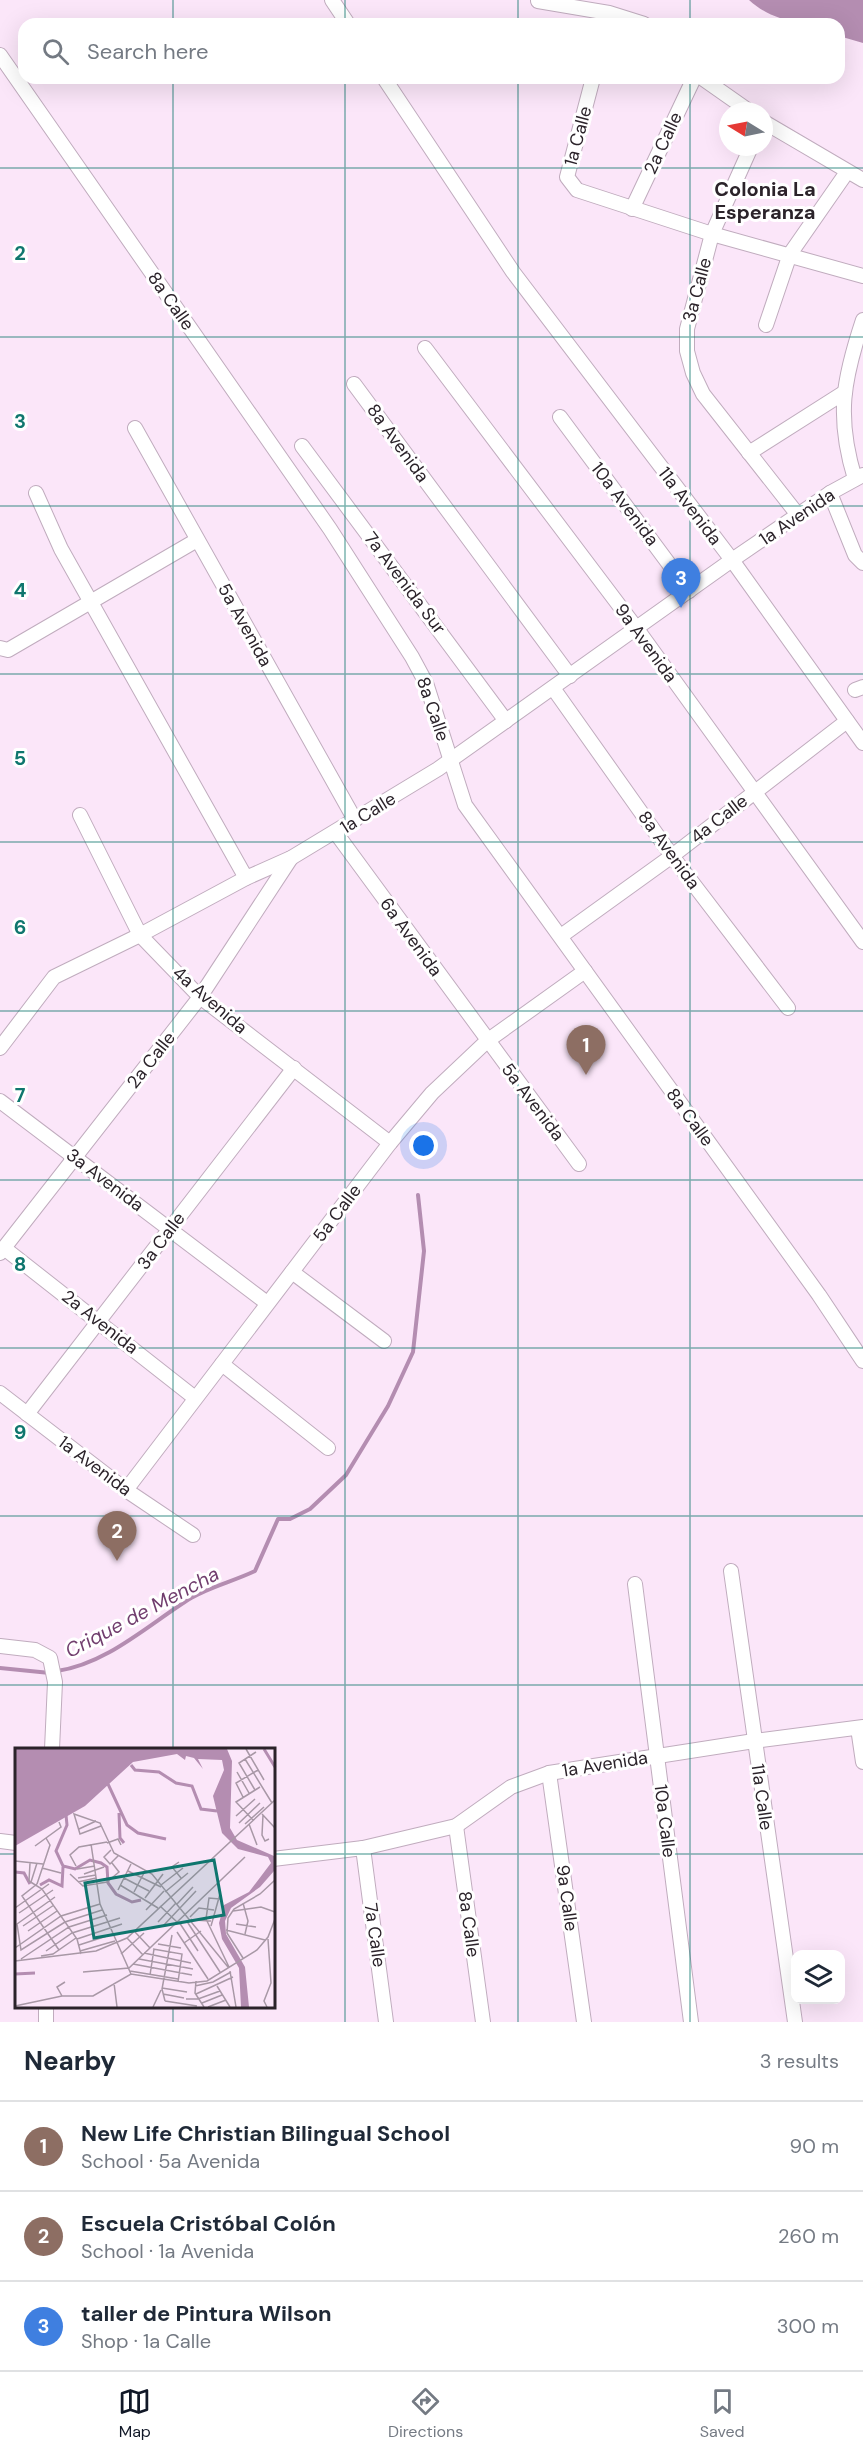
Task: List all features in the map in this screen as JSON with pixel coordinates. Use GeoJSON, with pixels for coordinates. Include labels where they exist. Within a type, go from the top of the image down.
{"type":"FeatureCollection","features":[{"type":"Feature","properties":{"kind":"street"},"geometry":{"type":"LineString","coordinates":[[332,0],[344,18]]}},
{"type":"Feature","properties":{"kind":"street"},"geometry":{"type":"LineString","coordinates":[[538,1],[604,18]]}},
{"type":"Feature","properties":{"kind":"street","name":"8a Calle"},"geometry":{"type":"LineString","coordinates":[[0,55],[18,81]]}},
{"type":"Feature","properties":{"kind":"street","name":"8a Calle"},"geometry":{"type":"LineString","coordinates":[[20,84],[330,529],[405,647],[426,683],[465,805],[812,1285],[863,1361]]}},
{"type":"Feature","properties":{"kind":"street","name":"11a Avenida"},"geometry":{"type":"LineString","coordinates":[[388,84],[513,272],[732,560],[863,743]]}},
{"type":"Feature","properties":{"kind":"street","name":"1a Calle"},"geometry":{"type":"LineString","coordinates":[[591,84],[567,177],[577,190],[632,209]]}},
{"type":"Feature","properties":{"kind":"street","name":"2a Calle"},"geometry":{"type":"LineString","coordinates":[[632,209],[691,84]]}},
{"type":"Feature","properties":{"kind":"street"},"geometry":{"type":"LineString","coordinates":[[711,84],[736,102]]}},
{"type":"Feature","properties":{"kind":"street"},"geometry":{"type":"LineString","coordinates":[[773,127],[863,180]]}},
{"type":"Feature","properties":{"kind":"street","name":"3a Calle"},"geometry":{"type":"LineString","coordinates":[[748,156],[712,234],[687,329],[687,351],[693,373],[703,394],[798,515]]}},
{"type":"Feature","properties":{"kind":"street"},"geometry":{"type":"LineString","coordinates":[[766,325],[790,254],[847,172]]}},
{"type":"Feature","properties":{"kind":"street"},"geometry":{"type":"LineString","coordinates":[[632,209],[863,276]]}},
{"type":"Feature","properties":{"kind":"street"},"geometry":{"type":"LineString","coordinates":[[859,477],[842,418],[848,364],[863,320]]}},
{"type":"Feature","properties":{"kind":"street","name":"9a Avenida"},"geometry":{"type":"LineString","coordinates":[[425,348],[637,629],[863,942]]}},
{"type":"Feature","properties":{"kind":"street","name":"8a Avenida"},"geometry":{"type":"LineString","coordinates":[[354,384],[570,675]]}},
{"type":"Feature","properties":{"kind":"street"},"geometry":{"type":"LineString","coordinates":[[749,453],[845,392]]}},
{"type":"Feature","properties":{"kind":"street","name":"10a Avenida"},"geometry":{"type":"LineString","coordinates":[[561,417],[689,591]]}},
{"type":"Feature","properties":{"kind":"street","name":"5a Avenida"},"geometry":{"type":"LineString","coordinates":[[135,428],[355,820]]}},
{"type":"Feature","properties":{"kind":"street","name":"7a Avenida Sur"},"geometry":{"type":"LineString","coordinates":[[302,446],[507,721]]}},
{"type":"Feature","properties":{"kind":"street","name":"1a Avenida"},"geometry":{"type":"LineString","coordinates":[[732,560],[830,493],[859,477]]}},
{"type":"Feature","properties":{"kind":"street"},"geometry":{"type":"LineString","coordinates":[[830,493],[855,555],[863,563]]}},
{"type":"Feature","properties":{"kind":"street"},"geometry":{"type":"LineString","coordinates":[[36,494],[52,532],[246,878]]}},
{"type":"Feature","properties":{"kind":"street"},"geometry":{"type":"LineString","coordinates":[[0,648],[8,650],[197,540]]}},
{"type":"Feature","properties":{"kind":"street","name":"1a Calle"},"geometry":{"type":"LineString","coordinates":[[0,1048],[54,977],[140,935],[246,878],[291,858],[336,833],[451,760],[732,560]]}},
{"type":"Feature","properties":{"kind":"street","name":"8a Avenida"},"geometry":{"type":"LineString","coordinates":[[553,688],[672,856],[788,1008]]}},
{"type":"Feature","properties":{"kind":"street","name":"4a Calle"},"geometry":{"type":"LineString","coordinates":[[561,936],[672,856],[847,721]]}},
{"type":"Feature","properties":{"kind":"street","name":"4a Avenida"},"geometry":{"type":"LineString","coordinates":[[80,815],[140,935],[200,997],[390,1143]]}},
{"type":"Feature","properties":{"kind":"street","name":"6a Avenida"},"geometry":{"type":"LineString","coordinates":[[336,833],[487,1041]]}},
{"type":"Feature","properties":{"kind":"street","name":"2a Calle"},"geometry":{"type":"LineString","coordinates":[[2,1251],[200,997],[291,858]]}},
{"type":"Feature","properties":{"kind":"street","name":"5a Calle"},"geometry":{"type":"LineString","coordinates":[[126,1490],[390,1143],[432,1093],[487,1041],[585,971]]}},
{"type":"Feature","properties":{"kind":"street","name":"5a Avenida"},"geometry":{"type":"LineString","coordinates":[[487,1041],[579,1164]]}},
{"type":"Feature","properties":{"kind":"street","name":"3a Calle"},"geometry":{"type":"LineString","coordinates":[[27,1414],[294,1068]]}},
{"type":"Feature","properties":{"kind":"street","name":"3a Avenida"},"geometry":{"type":"LineString","coordinates":[[0,1101],[267,1304]]}},
{"type":"Feature","properties":{"kind":"street","name":"2a Avenida"},"geometry":{"type":"LineString","coordinates":[[2,1251],[100,1322],[195,1398]]}},
{"type":"Feature","properties":{"kind":"street"},"geometry":{"type":"LineString","coordinates":[[292,1272],[384,1341]]}},
{"type":"Feature","properties":{"kind":"street"},"geometry":{"type":"LineString","coordinates":[[222,1364],[328,1448]]}},
{"type":"Feature","properties":{"kind":"street","name":"1a Avenida"},"geometry":{"type":"LineString","coordinates":[[0,1393],[126,1490],[193,1535]]}},
{"type":"Feature","properties":{"kind":"street","name":"11a Calle"},"geometry":{"type":"LineString","coordinates":[[731,1571],[795,2022]]}},
{"type":"Feature","properties":{"kind":"street","name":"10a Calle"},"geometry":{"type":"LineString","coordinates":[[635,1584],[691,2022]]}},
{"type":"Feature","properties":{"kind":"street"},"geometry":{"type":"LineString","coordinates":[[0,1646],[44,1653],[52,1664],[55,1682],[52,1748]]}},
{"type":"Feature","properties":{"kind":"street"},"geometry":{"type":"LineString","coordinates":[[861,1728],[863,1762]]}},
{"type":"Feature","properties":{"kind":"street","name":"1a Avenida"},"geometry":{"type":"LineString","coordinates":[[274,1859],[363,1848],[456,1826],[511,1787],[549,1773],[754,1741],[861,1728]]}},
{"type":"Feature","properties":{"kind":"street","name":"9a Calle"},"geometry":{"type":"LineString","coordinates":[[549,1773],[584,2022]]}},
{"type":"Feature","properties":{"kind":"street","name":"8a Calle"},"geometry":{"type":"LineString","coordinates":[[456,1826],[483,2022]]}},
{"type":"Feature","properties":{"kind":"street"},"geometry":{"type":"LineString","coordinates":[[0,1841],[15,1843]]}},
{"type":"Feature","properties":{"kind":"street","name":"7a Calle"},"geometry":{"type":"LineString","coordinates":[[363,1848],[386,2022]]}},
{"type":"Feature","properties":{"kind":"shaded area"},"geometry":{"type":"Polygon","coordinates":[[[749,0],[863,0],[863,43],[845,38],[845,18],[780,18],[759,8],[749,0]]]}},
{"type":"Feature","properties":{"kind":"waterway","name":"Crique de Mencha"},"geometry":{"type":"LineString","coordinates":[[57,1671],[75,1667],[110,1652],[191,1598],[255,1571],[278,1519],[290,1519],[310,1509],[346,1475],[388,1406],[413,1352],[424,1251],[418,1195]]}},
{"type":"Feature","properties":{"kind":"waterway","name":"Crique de Mencha"},"geometry":{"type":"LineString","coordinates":[[0,1668],[50,1673]]}},
{"type":"Feature","properties":{"kind":"place","name":"taller de Pintura Wilson"},"geometry":{"type":"Point","coordinates":[681,608]}},
{"type":"Feature","properties":{"kind":"place","name":"New Life Christian Bilingual School"},"geometry":{"type":"Point","coordinates":[586,1075]}},
{"type":"Feature","properties":{"kind":"place","name":"Escuela Cristóbal Colón"},"geometry":{"type":"Point","coordinates":[117,1561]}},
{"type":"Feature","properties":{"kind":"district","name":"Colonia La Esperanza"},"geometry":{"type":"Point","coordinates":[765,200]}}]}
